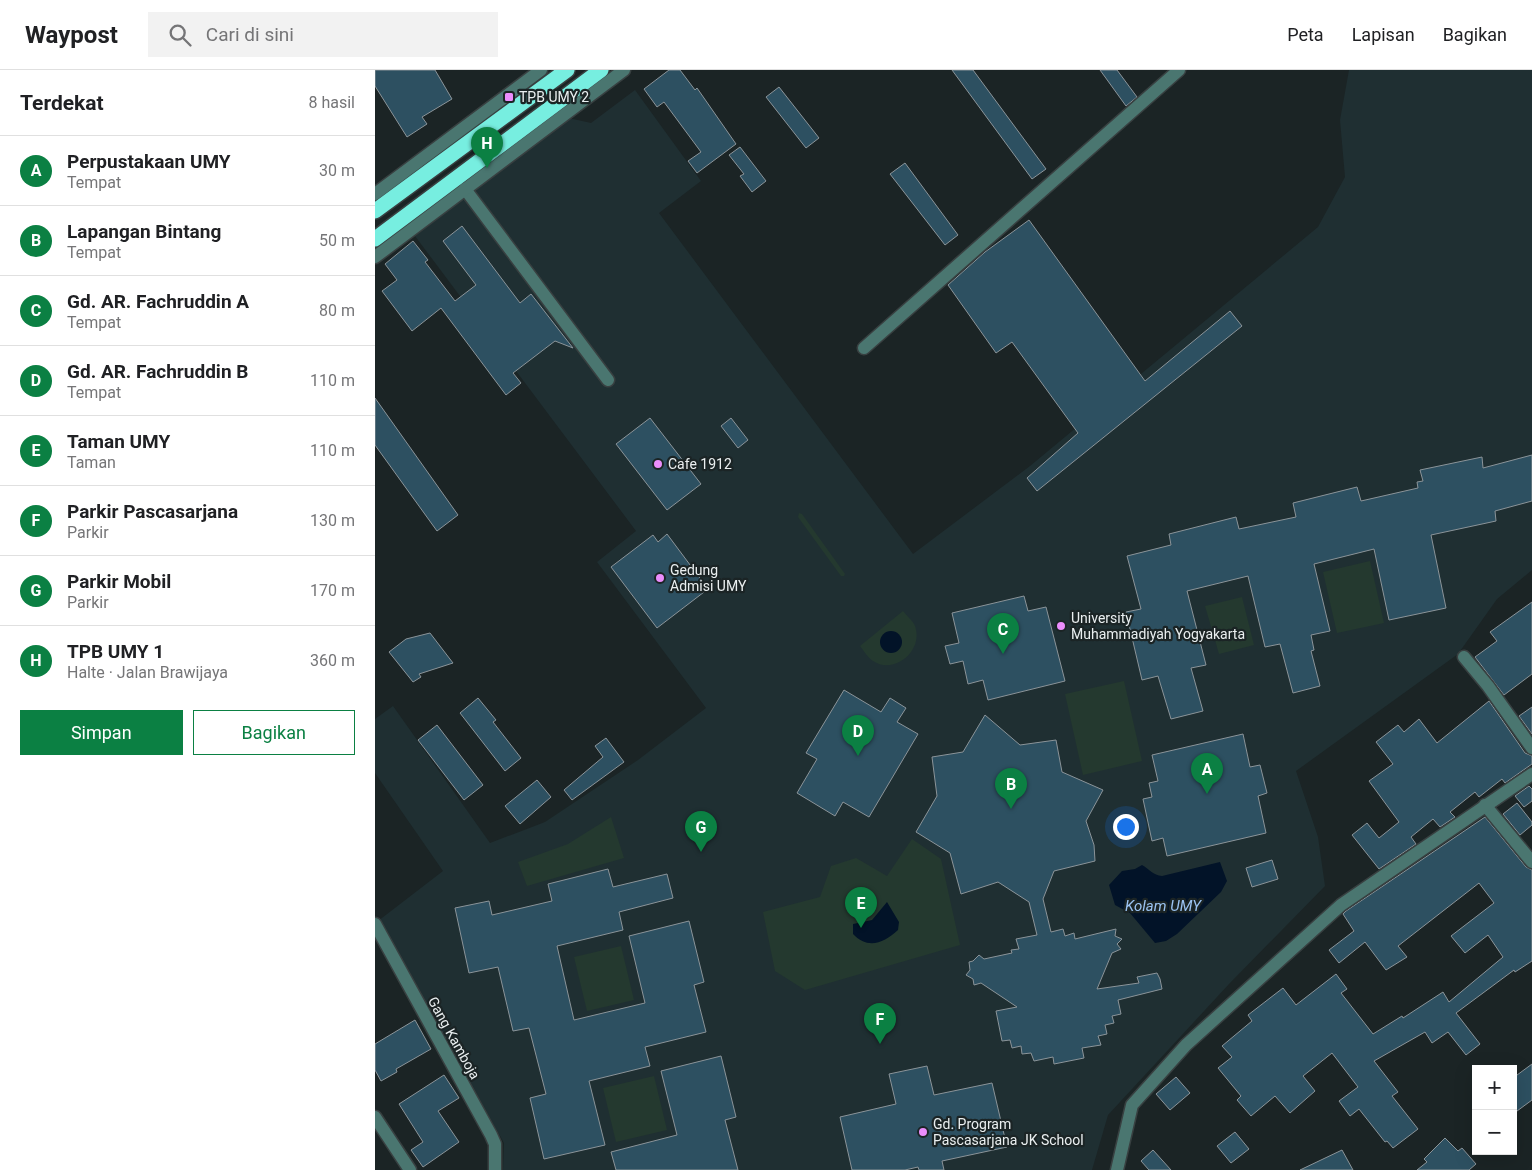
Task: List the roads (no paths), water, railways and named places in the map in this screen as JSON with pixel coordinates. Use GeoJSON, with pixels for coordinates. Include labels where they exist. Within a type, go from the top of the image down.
{"type":"FeatureCollection","features":[{"type":"Feature","properties":{"kind":"highway"},"geometry":{"type":"LineString","coordinates":[[375,211],[567,70]]}},
{"type":"Feature","properties":{"kind":"highway"},"geometry":{"type":"LineString","coordinates":[[375,239],[601,70]]}},
{"type":"Feature","properties":{"kind":"street"},"geometry":{"type":"LineString","coordinates":[[375,194],[541,70]]}},
{"type":"Feature","properties":{"kind":"street"},"geometry":{"type":"LineString","coordinates":[[375,257],[625,70]]}},
{"type":"Feature","properties":{"kind":"street"},"geometry":{"type":"LineString","coordinates":[[864,348],[1179,70]]}},
{"type":"Feature","properties":{"kind":"street"},"geometry":{"type":"LineString","coordinates":[[465,189],[608,380]]}},
{"type":"Feature","properties":{"kind":"street"},"geometry":{"type":"LineString","coordinates":[[1464,657],[1493,693],[1532,748]]}},
{"type":"Feature","properties":{"kind":"street"},"geometry":{"type":"LineString","coordinates":[[1117,1170],[1132,1104],[1186,1045],[1341,905],[1532,774]]}},
{"type":"Feature","properties":{"kind":"street"},"geometry":{"type":"LineString","coordinates":[[1485,805],[1532,862]]}},
{"type":"Feature","properties":{"kind":"street","name":"Gang Kamboja"},"geometry":{"type":"LineString","coordinates":[[375,924],[491,1135],[495,1144],[495,1170]]}},
{"type":"Feature","properties":{"kind":"street"},"geometry":{"type":"LineString","coordinates":[[375,1117],[410,1170]]}},
{"type":"Feature","properties":{"kind":"water"},"geometry":{"type":"Polygon","coordinates":[[[891,631],[901,638],[902,642],[895,652],[891,653],[881,646],[880,642],[887,632],[891,631]]]}},
{"type":"Feature","properties":{"kind":"water","name":"Kolam UMY"},"geometry":{"type":"Polygon","coordinates":[[[1220,862],[1227,881],[1221,892],[1177,934],[1166,941],[1155,943],[1130,913],[1115,905],[1109,885],[1122,871],[1135,869],[1142,865],[1162,876],[1220,862]]]}},
{"type":"Feature","properties":{"kind":"water"},"geometry":{"type":"Polygon","coordinates":[[[887,902],[899,922],[898,930],[876,943],[864,942],[853,934],[853,924],[872,920],[887,902]]]}},
{"type":"Feature","properties":{"kind":"place","name":"TPB UMY 2"},"geometry":{"type":"Point","coordinates":[509,97]}},
{"type":"Feature","properties":{"kind":"place","name":"TPB UMY 1"},"geometry":{"type":"Point","coordinates":[487,168]}},
{"type":"Feature","properties":{"kind":"place","name":"Cafe 1912"},"geometry":{"type":"Point","coordinates":[658,464]}},
{"type":"Feature","properties":{"kind":"place","name":"Gedung Admisi UMY"},"geometry":{"type":"Point","coordinates":[660,578]}},
{"type":"Feature","properties":{"kind":"place","name":"University Muhammadiyah Yogyakarta"},"geometry":{"type":"Point","coordinates":[1061,626]}},
{"type":"Feature","properties":{"kind":"place","name":"Gd. AR. Fachruddin A"},"geometry":{"type":"Point","coordinates":[1003,654]}},
{"type":"Feature","properties":{"kind":"place","name":"Gd. AR. Fachruddin B"},"geometry":{"type":"Point","coordinates":[858,756]}},
{"type":"Feature","properties":{"kind":"place","name":"Perpustakaan UMY"},"geometry":{"type":"Point","coordinates":[1207,794]}},
{"type":"Feature","properties":{"kind":"place","name":"Lapangan Bintang"},"geometry":{"type":"Point","coordinates":[1011,809]}},
{"type":"Feature","properties":{"kind":"place","name":"Parkir Mobil"},"geometry":{"type":"Point","coordinates":[701,852]}},
{"type":"Feature","properties":{"kind":"place","name":"Taman UMY"},"geometry":{"type":"Point","coordinates":[861,928]}},
{"type":"Feature","properties":{"kind":"place","name":"Parkir Pascasarjana"},"geometry":{"type":"Point","coordinates":[880,1044]}},
{"type":"Feature","properties":{"kind":"place","name":"Gd. Program Pascasarjana JK School"},"geometry":{"type":"Point","coordinates":[923,1132]}}]}
